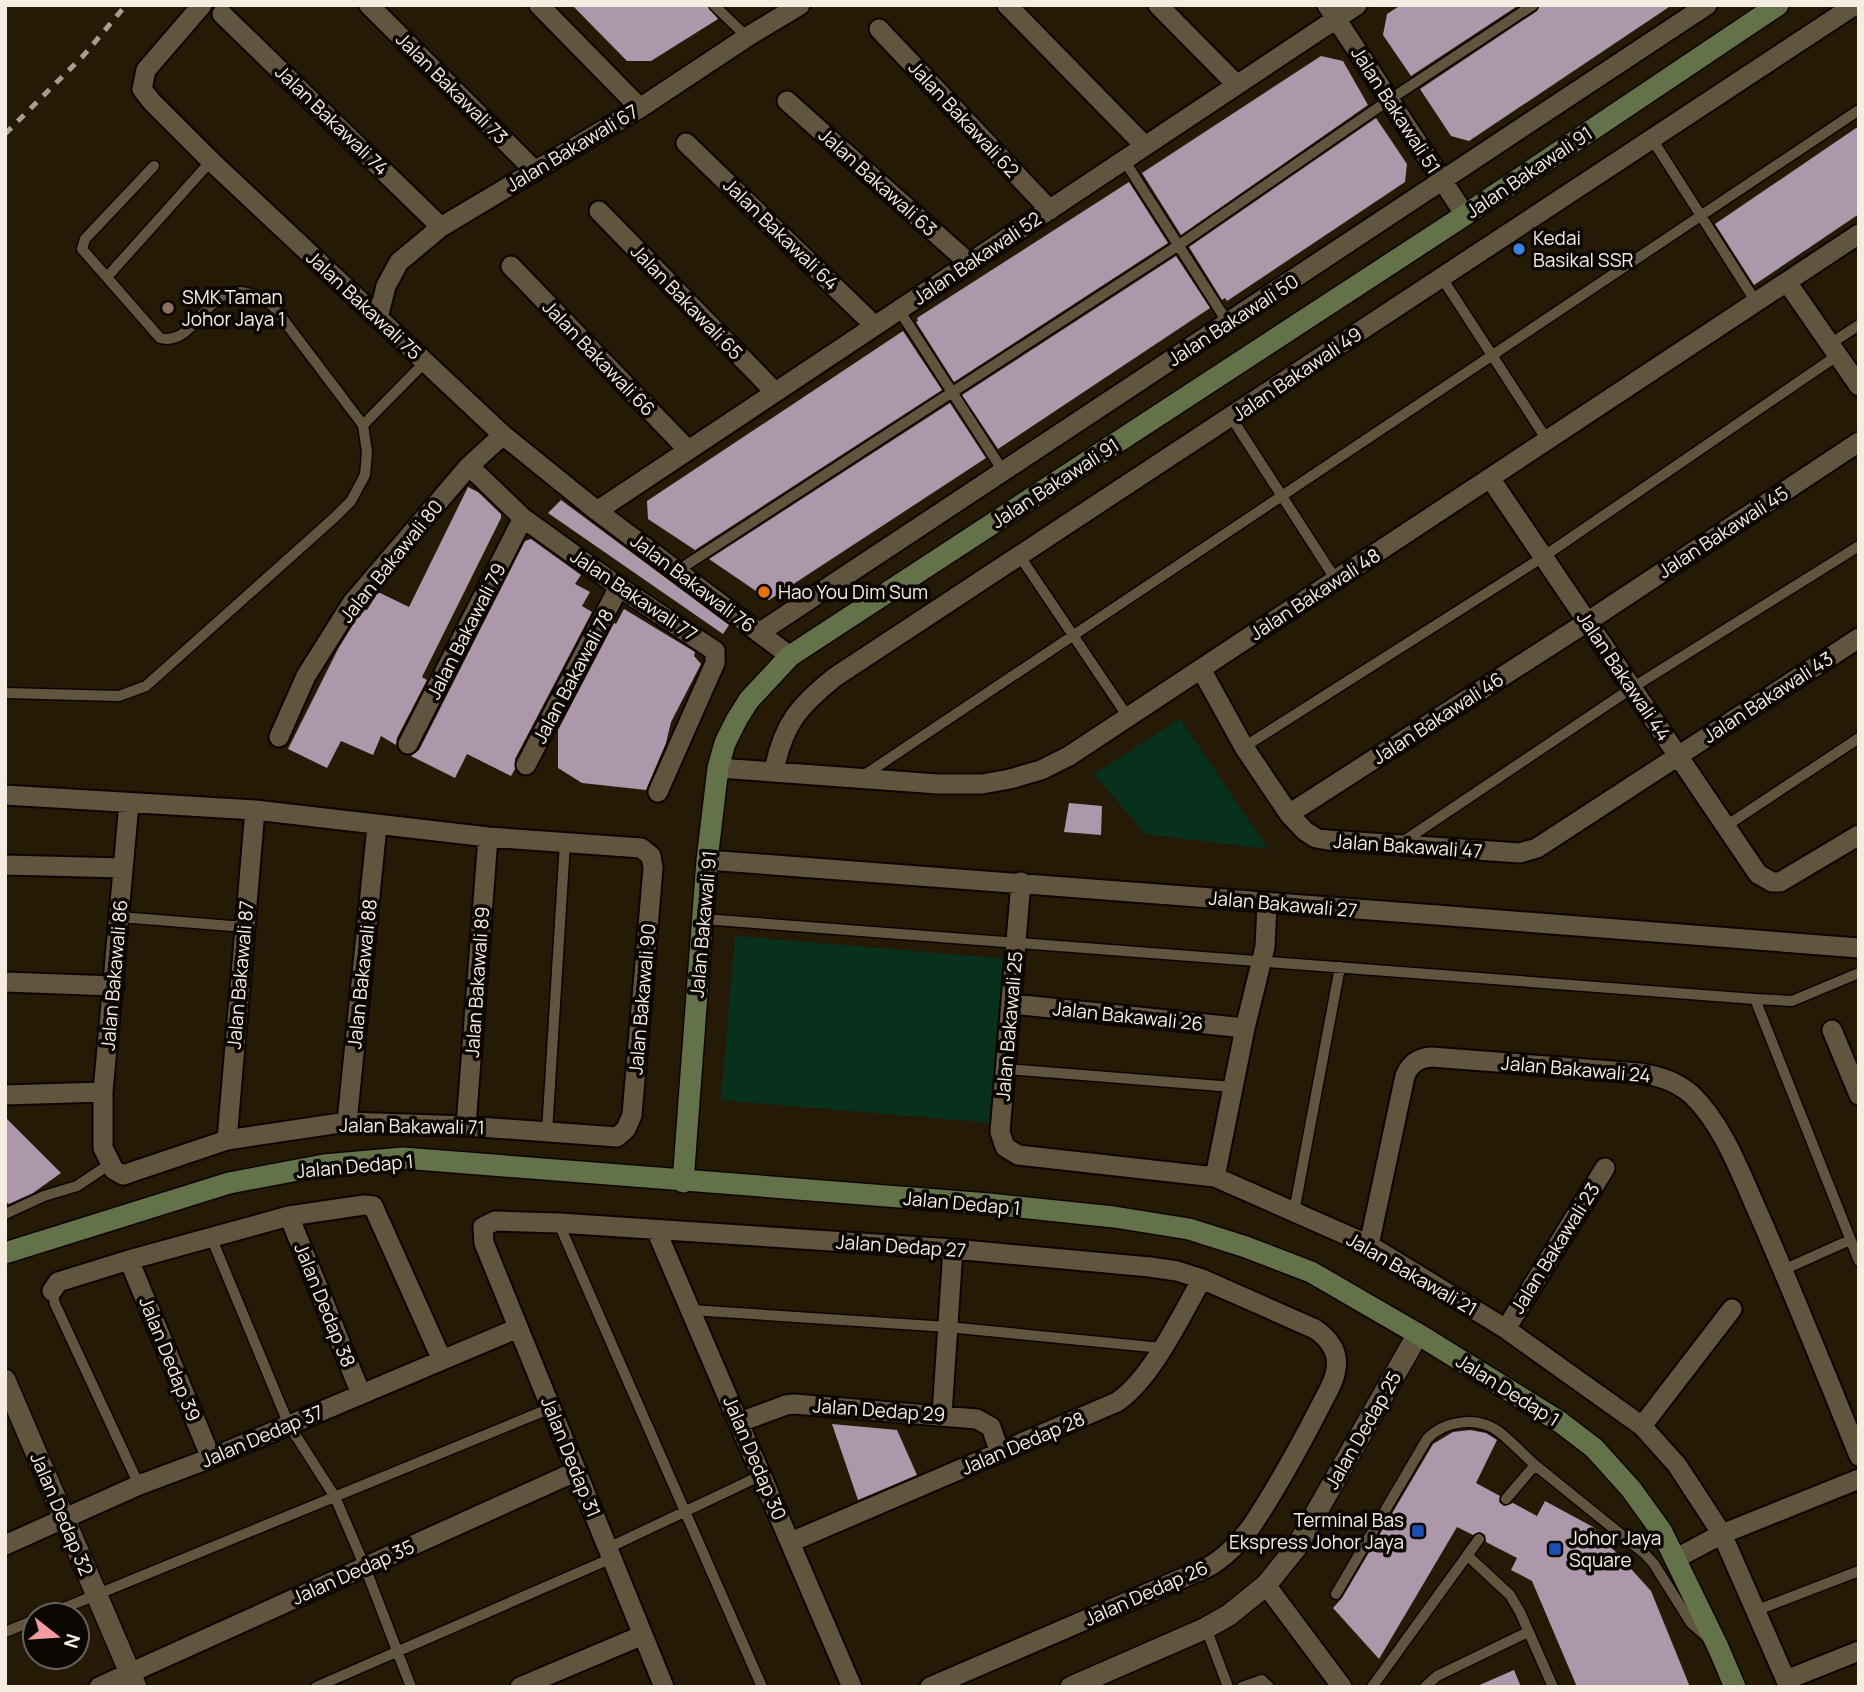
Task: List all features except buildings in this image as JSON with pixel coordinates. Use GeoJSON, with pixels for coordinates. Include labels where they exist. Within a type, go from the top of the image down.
{"type":"FeatureCollection","features":[{"type":"Feature","properties":{"kind":"main road","name":"Jalan Bakawali 91"},"geometry":{"type":"LineString","coordinates":[[683,1182],[702,919],[718,768],[725,743],[743,709],[765,681],[790,656],[1465,215],[1778,5]]}},
{"type":"Feature","properties":{"kind":"main road","name":"Jalan Dedap 1"},"geometry":{"type":"LineString","coordinates":[[5,1253],[229,1183],[324,1165],[403,1158],[989,1204],[1114,1217],[1189,1229],[1311,1272],[1418,1334],[1560,1422],[1594,1448],[1647,1510],[1675,1559],[1735,1687]]}},
{"type":"Feature","properties":{"kind":"street","name":"Jalan Bakawali 75"},"geometry":{"type":"LineString","coordinates":[[202,5],[146,70],[142,89],[152,102],[211,162],[503,435],[597,510]]}},
{"type":"Feature","properties":{"kind":"street","name":"Jalan Bakawali 73"},"geometry":{"type":"LineString","coordinates":[[369,5],[535,171]]}},
{"type":"Feature","properties":{"kind":"street"},"geometry":{"type":"LineString","coordinates":[[539,5],[640,108]]}},
{"type":"Feature","properties":{"kind":"street","name":"Jalan Bakawali 67"},"geometry":{"type":"LineString","coordinates":[[378,318],[386,286],[399,262],[441,227],[640,108],[800,5]]}},
{"type":"Feature","properties":{"kind":"street"},"geometry":{"type":"LineString","coordinates":[[1007,5],[1145,146]]}},
{"type":"Feature","properties":{"kind":"street"},"geometry":{"type":"LineString","coordinates":[[1158,5],[1237,85]]}},
{"type":"Feature","properties":{"kind":"street","name":"Jalan Bakawali 52"},"geometry":{"type":"LineString","coordinates":[[597,510],[1237,85],[1331,12],[1357,5]]}},
{"type":"Feature","properties":{"kind":"street","name":"Jalan Bakawali 50"},"geometry":{"type":"LineString","coordinates":[[759,633],[1707,5]]}},
{"type":"Feature","properties":{"kind":"street","name":"Jalan Bakawali 49"},"geometry":{"type":"LineString","coordinates":[[774,771],[783,737],[806,700],[835,677],[1855,5]]}},
{"type":"Feature","properties":{"kind":"street","name":"Jalan Bakawali 51"},"geometry":{"type":"LineString","coordinates":[[1331,12],[1465,215]]}},
{"type":"Feature","properties":{"kind":"street","name":"Jalan Bakawali 74"},"geometry":{"type":"LineString","coordinates":[[222,13],[441,227]]}},
{"type":"Feature","properties":{"kind":"street","name":"Jalan Bakawali 62"},"geometry":{"type":"LineString","coordinates":[[879,29],[1049,210]]}},
{"type":"Feature","properties":{"kind":"street","name":"Jalan Bakawali 63"},"geometry":{"type":"LineString","coordinates":[[788,101],[969,263]]}},
{"type":"Feature","properties":{"kind":"street","name":"Jalan Bakawali 64"},"geometry":{"type":"LineString","coordinates":[[687,143],[875,326]]}},
{"type":"Feature","properties":{"kind":"street","name":"Jalan Bakawali 65"},"geometry":{"type":"LineString","coordinates":[[599,211],[775,393]]}},
{"type":"Feature","properties":{"kind":"street","name":"Jalan Bakawali 48"},"geometry":{"type":"LineString","coordinates":[[718,768],[937,784],[982,784],[1041,770],[1069,756],[1128,718],[1859,234]]}},
{"type":"Feature","properties":{"kind":"street","name":"Jalan Bakawali 66"},"geometry":{"type":"LineString","coordinates":[[511,266],[688,450]]}},
{"type":"Feature","properties":{"kind":"street"},"geometry":{"type":"LineString","coordinates":[[1787,282],[1859,386]]}},
{"type":"Feature","properties":{"kind":"street","name":"Jalan Bakawali 80"},"geometry":{"type":"LineString","coordinates":[[279,737],[306,676],[352,603],[470,466],[503,435]]}},
{"type":"Feature","properties":{"kind":"street","name":"Jalan Bakawali 45"},"geometry":{"type":"LineString","coordinates":[[1587,622],[1859,442]]}},
{"type":"Feature","properties":{"kind":"street","name":"Jalan Bakawali 77"},"geometry":{"type":"LineString","coordinates":[[470,466],[523,518],[619,587],[710,647],[716,657],[658,792]]}},
{"type":"Feature","properties":{"kind":"street","name":"Jalan Bakawali 44"},"geometry":{"type":"LineString","coordinates":[[1489,478],[1758,874],[1772,882],[1780,882],[1859,835]]}},
{"type":"Feature","properties":{"kind":"street","name":"Jalan Bakawali 76"},"geometry":{"type":"LineString","coordinates":[[597,510],[790,656]]}},
{"type":"Feature","properties":{"kind":"street","name":"Jalan Bakawali 79"},"geometry":{"type":"LineString","coordinates":[[408,744],[523,518]]}},
{"type":"Feature","properties":{"kind":"street","name":"Jalan Bakawali 78"},"geometry":{"type":"LineString","coordinates":[[526,765],[619,587]]}},
{"type":"Feature","properties":{"kind":"street","name":"Jalan Bakawali 46"},"geometry":{"type":"LineString","coordinates":[[1289,814],[1587,622]]}},
{"type":"Feature","properties":{"kind":"street","name":"Jalan Bakawali 43"},"geometry":{"type":"LineString","coordinates":[[1678,756],[1859,638]]}},
{"type":"Feature","properties":{"kind":"street","name":"Jalan Bakawali 47"},"geometry":{"type":"LineString","coordinates":[[1201,669],[1244,747],[1289,814],[1305,831],[1322,840],[1526,852],[1537,848],[1678,756]]}},
{"type":"Feature","properties":{"kind":"street"},"geometry":{"type":"LineString","coordinates":[[5,795],[255,810],[377,826],[565,843]]}},
{"type":"Feature","properties":{"kind":"street","name":"Jalan Bakawali 86"},"geometry":{"type":"LineString","coordinates":[[107,1156],[103,1092],[129,803]]}},
{"type":"Feature","properties":{"kind":"street","name":"Jalan Bakawali 87"},"geometry":{"type":"LineString","coordinates":[[227,1140],[255,810]]}},
{"type":"Feature","properties":{"kind":"street","name":"Jalan Bakawali 88"},"geometry":{"type":"LineString","coordinates":[[347,1122],[377,826]]}},
{"type":"Feature","properties":{"kind":"street","name":"Jalan Bakawali 89"},"geometry":{"type":"LineString","coordinates":[[466,1126],[488,837]]}},
{"type":"Feature","properties":{"kind":"street","name":"Jalan Bakawali 90"},"geometry":{"type":"LineString","coordinates":[[565,843],[642,848],[651,856],[653,868],[632,1115],[626,1129],[617,1137]]}},
{"type":"Feature","properties":{"kind":"street","name":"Jalan Bakawali 27"},"geometry":{"type":"LineString","coordinates":[[707,860],[1859,948]]}},
{"type":"Feature","properties":{"kind":"street"},"geometry":{"type":"LineString","coordinates":[[5,865],[123,868]]}},
{"type":"Feature","properties":{"kind":"street","name":"Jalan Bakawali 25"},"geometry":{"type":"LineString","coordinates":[[1021,882],[1001,1140],[1011,1152],[1026,1156]]}},
{"type":"Feature","properties":{"kind":"street"},"geometry":{"type":"LineString","coordinates":[[1215,1177],[1267,933],[1267,904]]}},
{"type":"Feature","properties":{"kind":"street"},"geometry":{"type":"LineString","coordinates":[[5,982],[114,986]]}},
{"type":"Feature","properties":{"kind":"street","name":"Jalan Bakawali 26"},"geometry":{"type":"LineString","coordinates":[[1012,1004],[1245,1028]]}},
{"type":"Feature","properties":{"kind":"street"},"geometry":{"type":"LineString","coordinates":[[1832,1030],[1859,1095]]}},
{"type":"Feature","properties":{"kind":"street","name":"Jalan Bakawali 24"},"geometry":{"type":"LineString","coordinates":[[1369,1245],[1405,1076],[1417,1060],[1431,1057],[1639,1073],[1673,1082],[1693,1096],[1728,1147],[1783,1270],[1859,1457]]}},
{"type":"Feature","properties":{"kind":"street"},"geometry":{"type":"LineString","coordinates":[[5,1095],[103,1092]]}},
{"type":"Feature","properties":{"kind":"street","name":"Jalan Bakawali 71"},"geometry":{"type":"LineString","coordinates":[[107,1156],[114,1171],[123,1175],[227,1140],[347,1122],[466,1126],[617,1137]]}},
{"type":"Feature","properties":{"kind":"street","name":"Jalan Bakawali 21"},"geometry":{"type":"LineString","coordinates":[[1026,1156],[1215,1177],[1369,1245],[1506,1329],[1642,1426],[1677,1465],[1721,1534],[1787,1684]]}},
{"type":"Feature","properties":{"kind":"street","name":"Jalan Bakawali 23"},"geometry":{"type":"LineString","coordinates":[[1506,1329],[1605,1168]]}},
{"type":"Feature","properties":{"kind":"street"},"geometry":{"type":"LineString","coordinates":[[52,1291],[58,1282],[289,1216],[373,1206],[442,1360]]}},
{"type":"Feature","properties":{"kind":"street","name":"Jalan Dedap 38"},"geometry":{"type":"LineString","coordinates":[[289,1216],[361,1394]]}},
{"type":"Feature","properties":{"kind":"street","name":"Jalan Dedap 27"},"geometry":{"type":"LineString","coordinates":[[483,1227],[495,1221],[559,1223],[1123,1263],[1177,1271],[1202,1279],[1309,1327]]}},
{"type":"Feature","properties":{"kind":"street","name":"Jalan Dedap 31"},"geometry":{"type":"LineString","coordinates":[[483,1227],[484,1243],[664,1687]]}},
{"type":"Feature","properties":{"kind":"street","name":"Jalan Dedap 30"},"geometry":{"type":"LineString","coordinates":[[656,1230],[852,1687]]}},
{"type":"Feature","properties":{"kind":"street"},"geometry":{"type":"LineString","coordinates":[[942,1414],[953,1249]]}},
{"type":"Feature","properties":{"kind":"street","name":"Jalan Dedap 39"},"geometry":{"type":"LineString","coordinates":[[129,1260],[211,1458]]}},
{"type":"Feature","properties":{"kind":"street","name":"Jalan Dedap 28"},"geometry":{"type":"LineString","coordinates":[[791,1542],[1117,1402],[1134,1388],[1162,1348],[1202,1279]]}},
{"type":"Feature","properties":{"kind":"street"},"geometry":{"type":"LineString","coordinates":[[1642,1426],[1732,1310]]}},
{"type":"Feature","properties":{"kind":"street","name":"Jalan Dedap 26"},"geometry":{"type":"LineString","coordinates":[[930,1687],[1219,1560],[1253,1524],[1333,1381],[1336,1357],[1332,1345],[1325,1336],[1309,1327]]}},
{"type":"Feature","properties":{"kind":"street","name":"Jalan Dedap 37"},"geometry":{"type":"LineString","coordinates":[[5,1545],[139,1485],[211,1458],[518,1328]]}},
{"type":"Feature","properties":{"kind":"street","name":"Jalan Dedap 25"},"geometry":{"type":"LineString","coordinates":[[1077,1686],[1206,1628],[1229,1615],[1266,1584],[1296,1548],[1418,1334]]}},
{"type":"Feature","properties":{"kind":"street","name":"Jalan Dedap 32"},"geometry":{"type":"LineString","coordinates":[[5,1380],[133,1680]]}},
{"type":"Feature","properties":{"kind":"street","name":"Jalan Dedap 29"},"geometry":{"type":"LineString","coordinates":[[740,1422],[794,1404],[942,1414],[983,1420],[991,1427],[1000,1453]]}},
{"type":"Feature","properties":{"kind":"street","name":"Jalan Dedap 35"},"geometry":{"type":"LineString","coordinates":[[99,1687],[133,1680],[365,1567],[577,1471]]}},
{"type":"Feature","properties":{"kind":"street"},"geometry":{"type":"LineString","coordinates":[[1675,1559],[1721,1534],[1859,1479]]}},
{"type":"Feature","properties":{"kind":"street"},"geometry":{"type":"LineString","coordinates":[[1266,1584],[1342,1687]]}},
{"type":"Feature","properties":{"kind":"street"},"geometry":{"type":"LineString","coordinates":[[520,1687],[643,1635]]}},
{"type":"Feature","properties":{"kind":"street"},"geometry":{"type":"LineString","coordinates":[[1787,1684],[1859,1651]]}},
{"type":"Feature","properties":{"kind":"lane"},"geometry":{"type":"LineString","coordinates":[[714,5],[747,37]]}},
{"type":"Feature","properties":{"kind":"lane"},"geometry":{"type":"LineString","coordinates":[[677,571],[1179,245],[1389,100],[1533,5]]}},
{"type":"Feature","properties":{"kind":"lane"},"geometry":{"type":"LineString","coordinates":[[859,778],[1859,110]]}},
{"type":"Feature","properties":{"kind":"lane"},"geometry":{"type":"LineString","coordinates":[[1652,139],[1756,302]]}},
{"type":"Feature","properties":{"kind":"lane"},"geometry":{"type":"LineString","coordinates":[[1124,160],[1228,323]]}},
{"type":"Feature","properties":{"kind":"lane"},"geometry":{"type":"LineString","coordinates":[[107,277],[211,162]]}},
{"type":"Feature","properties":{"kind":"lane"},"geometry":{"type":"LineString","coordinates":[[5,693],[119,696],[146,686],[351,501],[365,475],[367,452],[363,425],[282,315],[258,295],[242,290],[223,295],[181,334],[168,340],[160,338],[82,248],[82,243],[154,166]]}},
{"type":"Feature","properties":{"kind":"lane"},"geometry":{"type":"LineString","coordinates":[[1441,278],[1547,440]]}},
{"type":"Feature","properties":{"kind":"lane"},"geometry":{"type":"LineString","coordinates":[[899,310],[1003,471]]}},
{"type":"Feature","properties":{"kind":"lane"},"geometry":{"type":"LineString","coordinates":[[1244,747],[1543,557],[1834,350],[1859,325]]}},
{"type":"Feature","properties":{"kind":"lane"},"geometry":{"type":"LineString","coordinates":[[363,425],[425,362]]}},
{"type":"Feature","properties":{"kind":"lane"},"geometry":{"type":"LineString","coordinates":[[1231,417],[1336,580]]}},
{"type":"Feature","properties":{"kind":"lane"},"geometry":{"type":"LineString","coordinates":[[1396,846],[1632,688],[1859,546]]}},
{"type":"Feature","properties":{"kind":"lane"},"geometry":{"type":"LineString","coordinates":[[1019,555],[1128,718]]}},
{"type":"Feature","properties":{"kind":"lane"},"geometry":{"type":"LineString","coordinates":[[1726,826],[1859,738]]}},
{"type":"Feature","properties":{"kind":"lane"},"geometry":{"type":"LineString","coordinates":[[547,1132],[565,843]]}},
{"type":"Feature","properties":{"kind":"lane"},"geometry":{"type":"LineString","coordinates":[[120,918],[244,927]]}},
{"type":"Feature","properties":{"kind":"lane"},"geometry":{"type":"LineString","coordinates":[[702,919],[1792,1001],[1859,973]]}},
{"type":"Feature","properties":{"kind":"lane"},"geometry":{"type":"LineString","coordinates":[[1294,1212],[1340,967]]}},
{"type":"Feature","properties":{"kind":"lane"},"geometry":{"type":"LineString","coordinates":[[1755,999],[1859,1261]]}},
{"type":"Feature","properties":{"kind":"lane"},"geometry":{"type":"LineString","coordinates":[[1006,1069],[1233,1087]]}},
{"type":"Feature","properties":{"kind":"lane"},"geometry":{"type":"LineString","coordinates":[[5,1214],[44,1196],[77,1186],[107,1156]]}},
{"type":"Feature","properties":{"kind":"lane"},"geometry":{"type":"LineString","coordinates":[[559,1223],[762,1687]]}},
{"type":"Feature","properties":{"kind":"lane"},"geometry":{"type":"LineString","coordinates":[[211,1237],[289,1424],[335,1497],[411,1687]]}},
{"type":"Feature","properties":{"kind":"lane"},"geometry":{"type":"LineString","coordinates":[[1783,1270],[1850,1240]]}},
{"type":"Feature","properties":{"kind":"lane"},"geometry":{"type":"LineString","coordinates":[[52,1291],[55,1304],[139,1485]]}},
{"type":"Feature","properties":{"kind":"lane"},"geometry":{"type":"LineString","coordinates":[[691,1310],[948,1327],[1162,1348]]}},
{"type":"Feature","properties":{"kind":"lane"},"geometry":{"type":"LineString","coordinates":[[82,1601],[551,1408]]}},
{"type":"Feature","properties":{"kind":"lane"},"geometry":{"type":"LineString","coordinates":[[1336,1594],[1427,1439],[1436,1430],[1460,1422],[1490,1427],[1644,1553],[1654,1563],[1690,1623],[1718,1647]]}},
{"type":"Feature","properties":{"kind":"lane"},"geometry":{"type":"LineString","coordinates":[[1506,1499],[1535,1465]]}},
{"type":"Feature","properties":{"kind":"lane"},"geometry":{"type":"LineString","coordinates":[[316,1687],[610,1553],[684,1512],[762,1475]]}},
{"type":"Feature","properties":{"kind":"lane"},"geometry":{"type":"LineString","coordinates":[[1372,1687],[1479,1539]]}},
{"type":"Feature","properties":{"kind":"lane"},"geometry":{"type":"LineString","coordinates":[[1468,1556],[1510,1595],[1553,1687]]}},
{"type":"Feature","properties":{"kind":"lane"},"geometry":{"type":"LineString","coordinates":[[1755,1611],[1859,1571]]}},
{"type":"Feature","properties":{"kind":"lane"},"geometry":{"type":"LineString","coordinates":[[1206,1628],[1228,1687]]}},
{"type":"Feature","properties":{"kind":"lane"},"geometry":{"type":"LineString","coordinates":[[1425,1687],[1437,1676],[1528,1632]]}},
{"type":"Feature","properties":{"kind":"lane"},"geometry":{"type":"LineString","coordinates":[[1242,1687],[1262,1680],[1269,1687]]}},
{"type":"Feature","properties":{"kind":"green space"},"geometry":{"type":"Polygon","coordinates":[[[1180,719],[1268,849],[1145,834],[1094,774],[1180,719]]]}},
{"type":"Feature","properties":{"kind":"green space"},"geometry":{"type":"Polygon","coordinates":[[[735,936],[1007,959],[992,1123],[721,1100],[735,936]]]}},
{"type":"Feature","properties":{"kind":"railway"},"geometry":{"type":"LineString","coordinates":[[5,134],[84,55],[126,5]]}},
{"type":"Feature","properties":{"kind":"place","name":"Kedai Basikal SSR"},"geometry":{"type":"Point","coordinates":[1519,249]}},
{"type":"Feature","properties":{"kind":"place","name":"SMK Taman Johor Jaya 1"},"geometry":{"type":"Point","coordinates":[168,308]}},
{"type":"Feature","properties":{"kind":"place","name":"Hao You Dim Sum"},"geometry":{"type":"Point","coordinates":[764,592]}},
{"type":"Feature","properties":{"kind":"place","name":"Terminal Bas Ekspress Johor Jaya"},"geometry":{"type":"Point","coordinates":[1418,1531]}},
{"type":"Feature","properties":{"kind":"place","name":"Johor Jaya Square"},"geometry":{"type":"Point","coordinates":[1555,1549]}}]}
